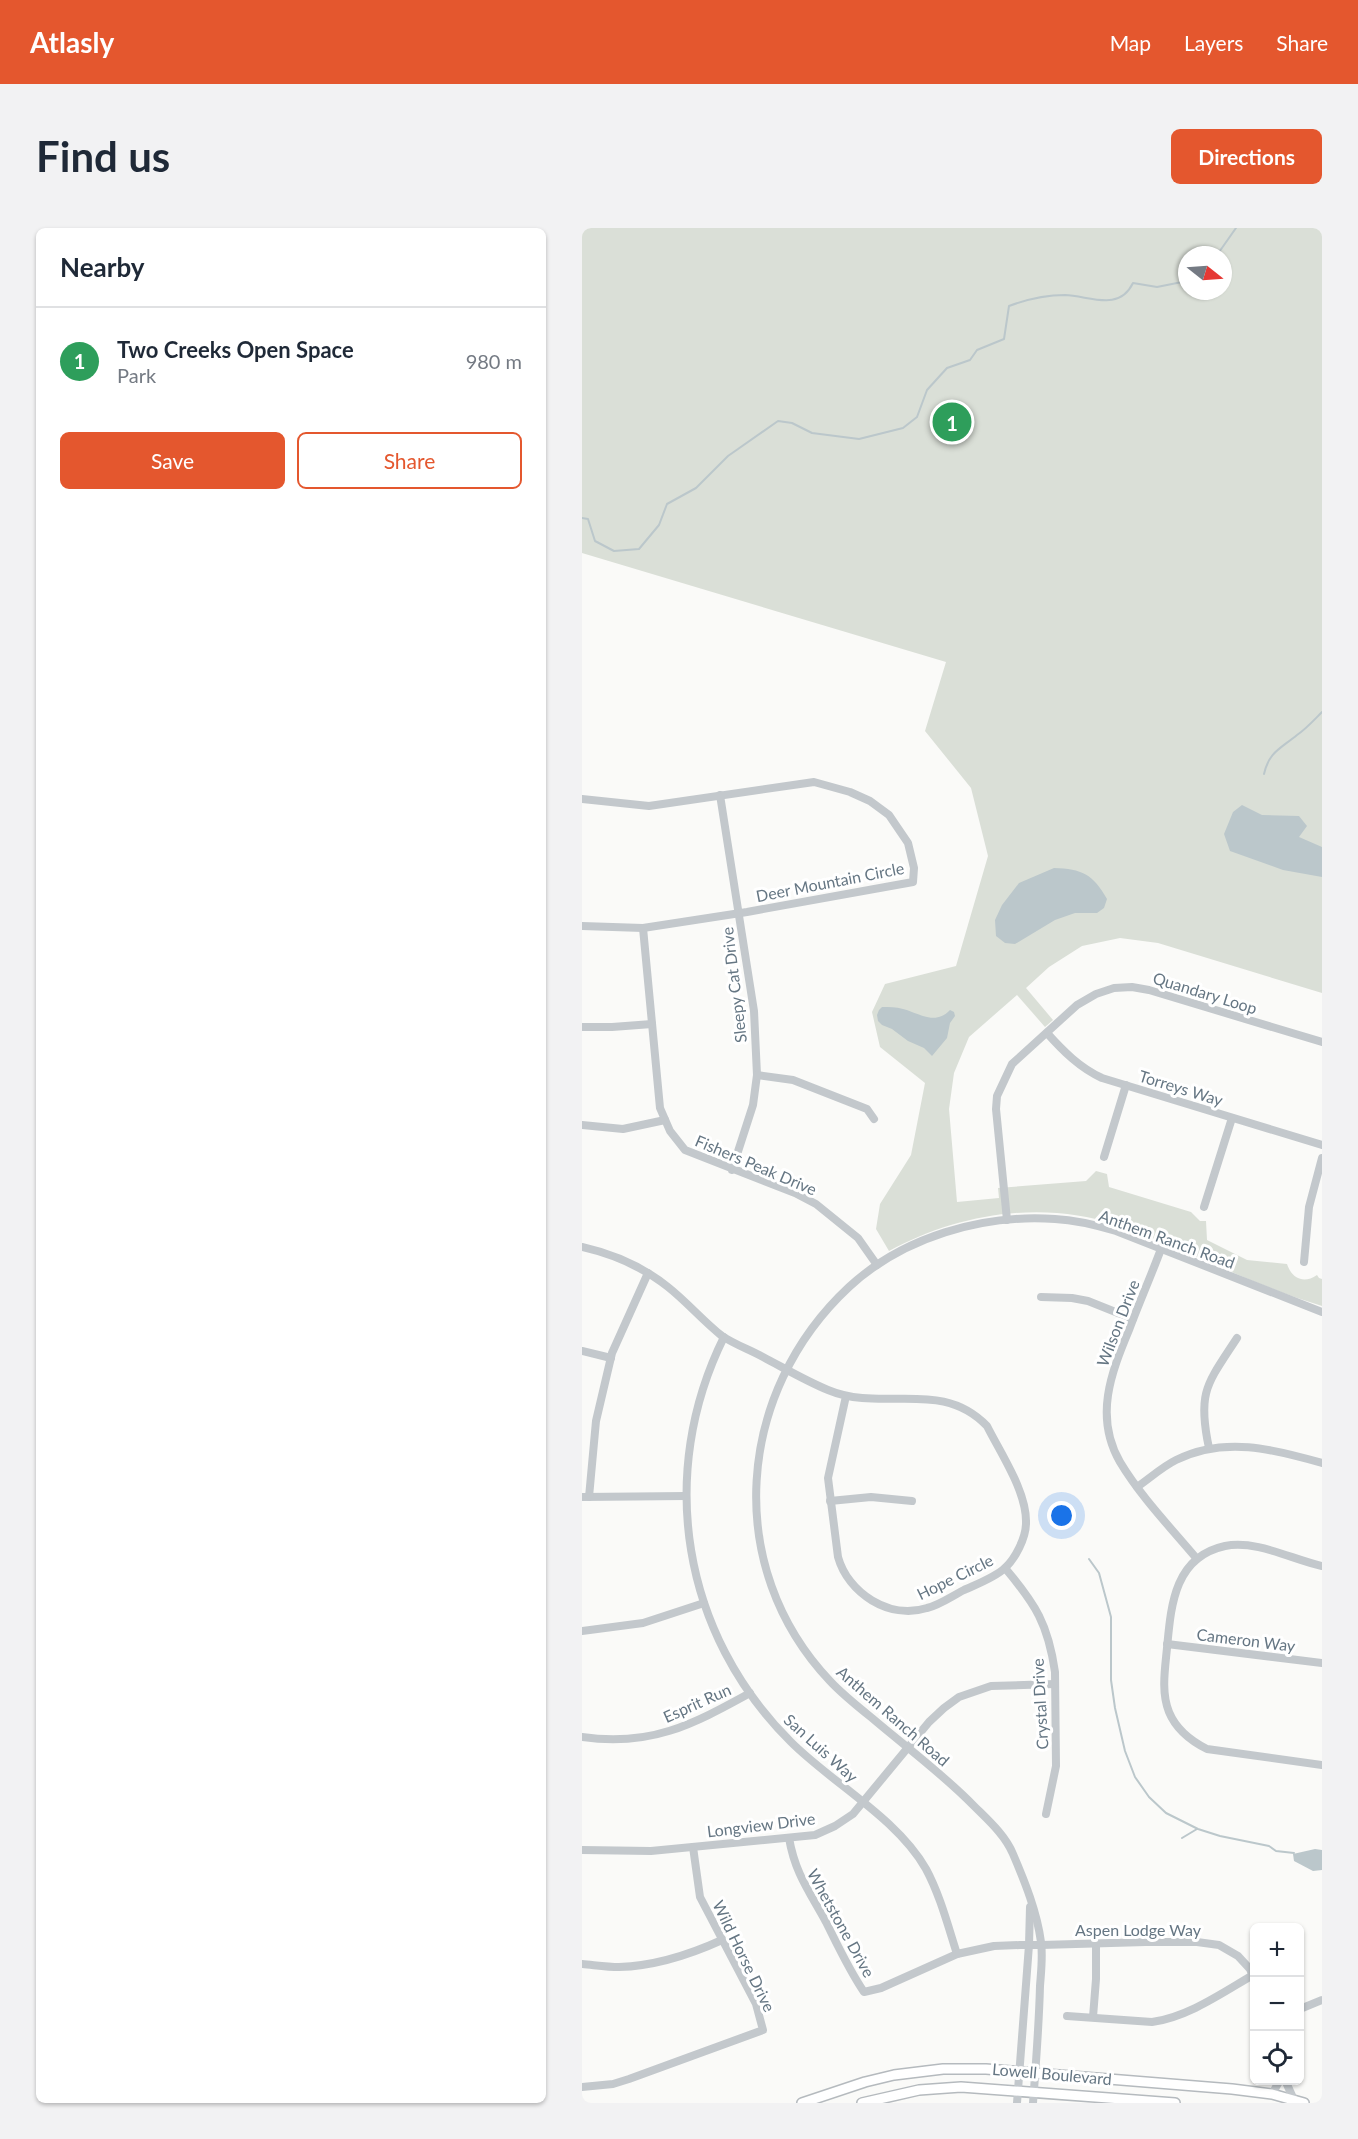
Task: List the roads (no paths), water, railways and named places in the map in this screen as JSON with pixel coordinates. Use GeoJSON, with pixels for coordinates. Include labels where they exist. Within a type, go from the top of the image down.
{"type":"FeatureCollection","features":[{"type":"Feature","properties":{"kind":"main road","name":"Lowell Boulevard"},"geometry":{"type":"LineString","coordinates":[[802,2103],[864,2082],[922,2070],[969,2068],[1232,2089],[1272,2094],[1299,2101]]}},
{"type":"Feature","properties":{"kind":"main road","name":"Lowell Boulevard"},"geometry":{"type":"LineString","coordinates":[[862,2103],[904,2092],[980,2087],[1175,2103]]}},
{"type":"Feature","properties":{"kind":"street","name":"Deer Mountain Circle"},"geometry":{"type":"LineString","coordinates":[[582,799],[649,806],[814,782],[850,792],[870,801],[889,815],[908,843],[914,868],[913,882],[739,913],[643,928],[582,926]]}},
{"type":"Feature","properties":{"kind":"street","name":"Sleepy Cat Drive"},"geometry":{"type":"LineString","coordinates":[[720,795],[754,1011],[757,1075],[753,1105],[732,1170]]}},
{"type":"Feature","properties":{"kind":"street","name":"Fishers Peak Drive"},"geometry":{"type":"LineString","coordinates":[[643,928],[660,1108],[670,1131],[685,1150],[795,1193],[829,1212],[858,1238],[877,1265]]}},
{"type":"Feature","properties":{"kind":"street","name":"Quandary Loop"},"geometry":{"type":"LineString","coordinates":[[1007,1220],[996,1125],[998,1096],[1012,1064],[1077,1005],[1096,994],[1114,988],[1132,987],[1322,1042]]}},
{"type":"Feature","properties":{"kind":"street"},"geometry":{"type":"LineString","coordinates":[[582,1027],[652,1023]]}},
{"type":"Feature","properties":{"kind":"street","name":"Torreys Way"},"geometry":{"type":"LineString","coordinates":[[1047,1032],[1076,1063],[1089,1072],[1322,1145]]}},
{"type":"Feature","properties":{"kind":"street"},"geometry":{"type":"LineString","coordinates":[[757,1075],[794,1080],[867,1109],[874,1119]]}},
{"type":"Feature","properties":{"kind":"street"},"geometry":{"type":"LineString","coordinates":[[1104,1157],[1126,1085]]}},
{"type":"Feature","properties":{"kind":"street"},"geometry":{"type":"LineString","coordinates":[[1204,1207],[1232,1118]]}},
{"type":"Feature","properties":{"kind":"street"},"geometry":{"type":"LineString","coordinates":[[582,1125],[623,1129],[665,1120]]}},
{"type":"Feature","properties":{"kind":"street"},"geometry":{"type":"LineString","coordinates":[[1304,1262],[1309,1207],[1322,1158]]}},
{"type":"Feature","properties":{"kind":"street","name":"Anthem Ranch Road"},"geometry":{"type":"LineString","coordinates":[[1033,2103],[1041,1946],[1030,1894],[1011,1850],[995,1827],[961,1793],[830,1681],[797,1638],[775,1594],[763,1557],[756,1517],[757,1465],[769,1409],[786,1369],[806,1337],[834,1301],[861,1276],[919,1243],[979,1223],[1054,1219],[1116,1231],[1322,1312]]}},
{"type":"Feature","properties":{"kind":"street","name":"Hope Circle"},"geometry":{"type":"LineString","coordinates":[[582,1247],[639,1267],[669,1288],[724,1337],[815,1384],[846,1396],[943,1400],[969,1411],[987,1426],[1022,1495],[1025,1510],[1024,1533],[1016,1552],[1005,1568],[927,1608],[911,1611],[871,1601],[853,1586],[841,1568],[830,1502],[830,1468],[846,1396]]}},
{"type":"Feature","properties":{"kind":"street","name":"Wilson Drive"},"geometry":{"type":"LineString","coordinates":[[1161,1249],[1112,1372],[1106,1413],[1115,1450],[1137,1487],[1197,1559]]}},
{"type":"Feature","properties":{"kind":"street"},"geometry":{"type":"LineString","coordinates":[[648,1273],[611,1358],[596,1421],[586,1497],[686,1496]]}},
{"type":"Feature","properties":{"kind":"street"},"geometry":{"type":"LineString","coordinates":[[1041,1297],[1088,1301],[1133,1319]]}},
{"type":"Feature","properties":{"kind":"street","name":"San Luis Way"},"geometry":{"type":"LineString","coordinates":[[724,1337],[702,1386],[689,1446],[686,1496],[689,1539],[696,1581],[704,1603],[723,1651],[764,1713],[791,1743],[863,1803],[914,1851],[927,1870],[957,1954]]}},
{"type":"Feature","properties":{"kind":"street"},"geometry":{"type":"LineString","coordinates":[[1209,1448],[1203,1410],[1207,1388],[1237,1338]]}},
{"type":"Feature","properties":{"kind":"street"},"geometry":{"type":"LineString","coordinates":[[582,1351],[611,1358]]}},
{"type":"Feature","properties":{"kind":"street"},"geometry":{"type":"LineString","coordinates":[[1137,1487],[1175,1460],[1209,1448],[1256,1447],[1321,1461]]}},
{"type":"Feature","properties":{"kind":"street"},"geometry":{"type":"LineString","coordinates":[[830,1502],[871,1497],[912,1501]]}},
{"type":"Feature","properties":{"kind":"street"},"geometry":{"type":"LineString","coordinates":[[1322,1566],[1253,1546],[1224,1546],[1197,1559],[1185,1572],[1173,1595],[1164,1685],[1169,1712],[1176,1724],[1194,1742],[1207,1749],[1322,1765]]}},
{"type":"Feature","properties":{"kind":"street","name":"Crystal Drive"},"geometry":{"type":"LineString","coordinates":[[1005,1568],[1025,1592],[1044,1623],[1052,1657],[1055,1684],[1056,1766],[1046,1814]]}},
{"type":"Feature","properties":{"kind":"street"},"geometry":{"type":"LineString","coordinates":[[582,1631],[643,1623],[704,1603]]}},
{"type":"Feature","properties":{"kind":"street","name":"Cameron Way"},"geometry":{"type":"LineString","coordinates":[[1167,1644],[1322,1663]]}},
{"type":"Feature","properties":{"kind":"street","name":"Longview Drive"},"geometry":{"type":"LineString","coordinates":[[582,1850],[651,1851],[817,1835],[846,1820],[863,1803],[932,1719],[959,1697],[991,1686],[1055,1684]]}},
{"type":"Feature","properties":{"kind":"street","name":"Esprit Run"},"geometry":{"type":"LineString","coordinates":[[582,1737],[632,1738],[660,1734],[682,1728],[704,1718],[750,1693]]}},
{"type":"Feature","properties":{"kind":"street","name":"Whetstone Drive"},"geometry":{"type":"LineString","coordinates":[[789,1838],[792,1859],[801,1878],[864,1992],[881,1988],[957,1954],[994,1946],[1029,1945]]}},
{"type":"Feature","properties":{"kind":"street","name":"Wild Horse Drive"},"geometry":{"type":"LineString","coordinates":[[582,2087],[623,2081],[763,2030],[756,2004],[700,1897],[693,1847]]}},
{"type":"Feature","properties":{"kind":"street","name":"Anthem Ranch Road"},"geometry":{"type":"LineString","coordinates":[[1017,2103],[1029,1945],[1030,1894]]}},
{"type":"Feature","properties":{"kind":"street"},"geometry":{"type":"LineString","coordinates":[[582,1965],[620,1966],[664,1961],[692,1953],[722,1940]]}},
{"type":"Feature","properties":{"kind":"street","name":"Aspen Lodge Way"},"geometry":{"type":"LineString","coordinates":[[1029,1945],[1171,1942],[1219,1945],[1238,1956],[1250,1969]]}},
{"type":"Feature","properties":{"kind":"street"},"geometry":{"type":"LineString","coordinates":[[1093,2017],[1096,1943]]}},
{"type":"Feature","properties":{"kind":"street"},"geometry":{"type":"LineString","coordinates":[[1067,2016],[1152,2022],[1165,2020],[1182,2014],[1250,1979]]}},
{"type":"Feature","properties":{"kind":"street"},"geometry":{"type":"LineString","coordinates":[[1304,2007],[1322,2000]]}},
{"type":"Feature","properties":{"kind":"street"},"geometry":{"type":"LineString","coordinates":[[1272,2094],[1278,2085]]}},
{"type":"Feature","properties":{"kind":"street"},"geometry":{"type":"LineString","coordinates":[[1286,2085],[1299,2101]]}},
{"type":"Feature","properties":{"kind":"waterway"},"geometry":{"type":"LineString","coordinates":[[1223,246],[1236,228]]}},
{"type":"Feature","properties":{"kind":"waterway"},"geometry":{"type":"LineString","coordinates":[[582,518],[588,519],[595,541],[614,551],[639,549],[659,525],[667,504],[696,488],[728,456],[778,421],[792,423],[812,433],[859,439],[903,428],[917,417],[927,390],[947,368],[970,360],[977,350],[1004,339],[1009,306],[1036,298],[1058,295],[1112,300],[1127,292],[1133,283],[1157,287],[1178,283]]}},
{"type":"Feature","properties":{"kind":"waterway"},"geometry":{"type":"LineString","coordinates":[[1264,774],[1269,761],[1276,752],[1322,712]]}},
{"type":"Feature","properties":{"kind":"waterway"},"geometry":{"type":"LineString","coordinates":[[1089,1559],[1099,1573],[1111,1617],[1111,1680],[1115,1708],[1125,1751],[1135,1777],[1149,1797],[1166,1813],[1198,1829],[1269,1846],[1276,1851],[1294,1853]]}},
{"type":"Feature","properties":{"kind":"waterway"},"geometry":{"type":"LineString","coordinates":[[1182,1838],[1197,1829]]}},
{"type":"Feature","properties":{"kind":"place","name":"Two Creeks Open Space"},"geometry":{"type":"Point","coordinates":[952,422]}}]}
